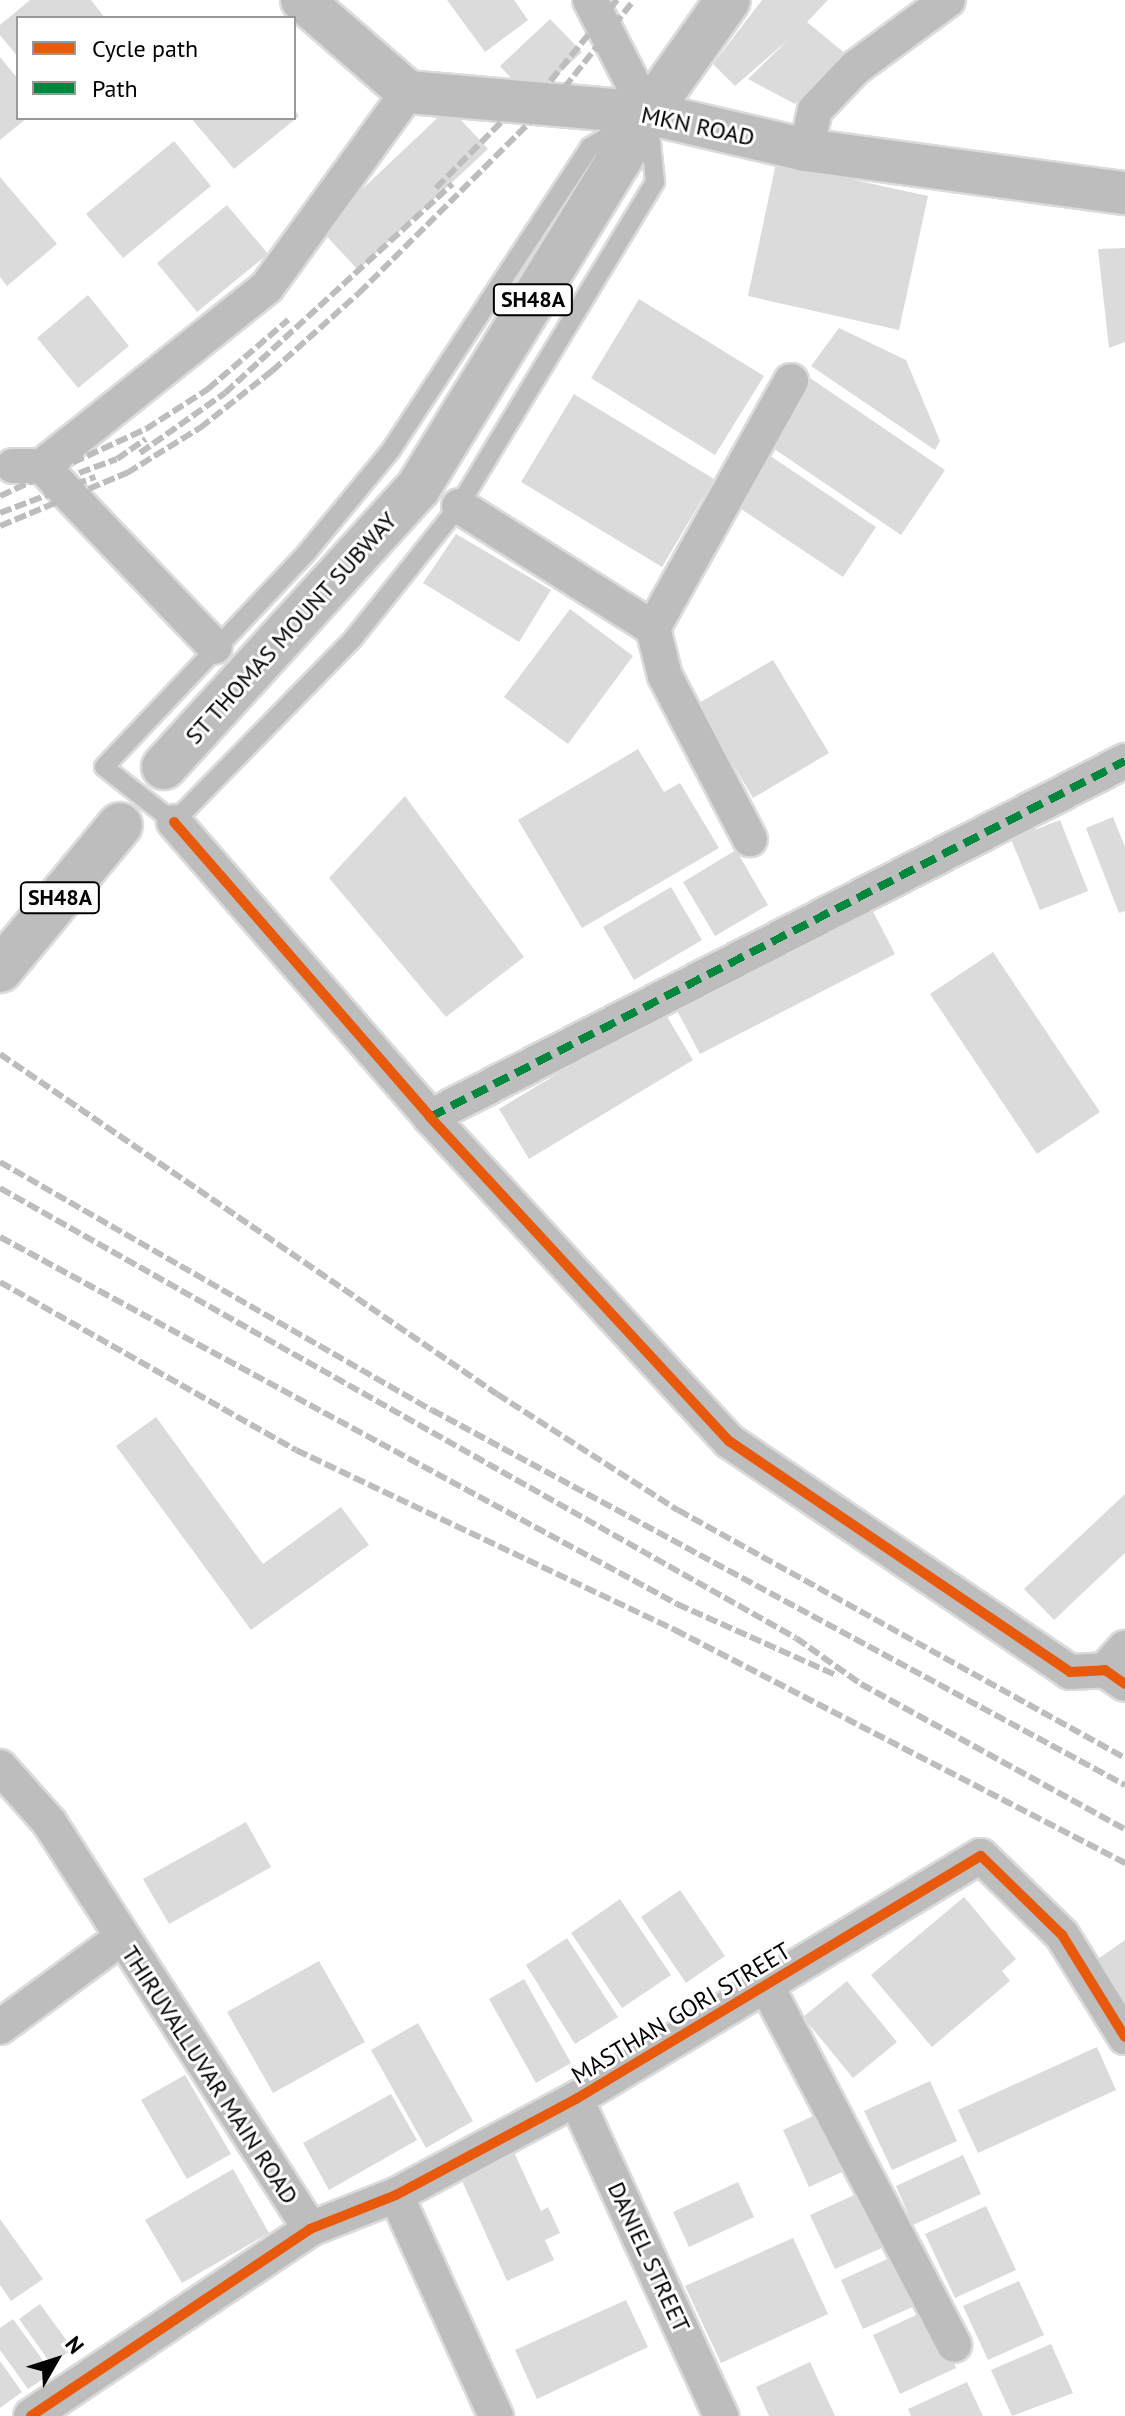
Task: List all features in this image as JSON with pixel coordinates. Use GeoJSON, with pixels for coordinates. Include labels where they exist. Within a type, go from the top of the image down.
{"type":"FeatureCollection","features":[{"type":"Feature","properties":{"kind":"main road"},"geometry":{"type":"LineString","coordinates":[[648,113],[728,0]]}},
{"type":"Feature","properties":{"kind":"main road","name":"ST THOMAS MOUNT SUBWAY"},"geometry":{"type":"LineString","coordinates":[[164,767],[418,488],[648,113]]}},
{"type":"Feature","properties":{"kind":"main road","name":"SH48A"},"geometry":{"type":"LineString","coordinates":[[0,970],[120,825]]}},
{"type":"Feature","properties":{"kind":"street"},"geometry":{"type":"LineString","coordinates":[[215,647],[18,466],[267,287],[408,92],[302,0]]}},
{"type":"Feature","properties":{"kind":"street"},"geometry":{"type":"LineString","coordinates":[[590,0],[648,113]]}},
{"type":"Feature","properties":{"kind":"street"},"geometry":{"type":"LineString","coordinates":[[806,150],[815,110],[855,68],[948,0]]}},
{"type":"Feature","properties":{"kind":"street","name":"MKN ROAD"},"geometry":{"type":"LineString","coordinates":[[408,92],[648,113],[806,150],[1125,193]]}},
{"type":"Feature","properties":{"kind":"street"},"geometry":{"type":"LineString","coordinates":[[750,839],[665,676],[653,628],[791,381]]}},
{"type":"Feature","properties":{"kind":"street"},"geometry":{"type":"LineString","coordinates":[[459,506],[653,628]]}},
{"type":"Feature","properties":{"kind":"street"},"geometry":{"type":"LineString","coordinates":[[430,1117],[1125,761]]}},
{"type":"Feature","properties":{"kind":"street"},"geometry":{"type":"LineString","coordinates":[[174,822],[430,1117],[729,1441],[1070,1672],[1118,1667]]}},
{"type":"Feature","properties":{"kind":"street","name":"THIRUVALLUVAR MAIN ROAD"},"geometry":{"type":"LineString","coordinates":[[0,1767],[49,1822],[310,2229],[396,2195]]}},
{"type":"Feature","properties":{"kind":"street","name":"MASTHAN GORI STREET"},"geometry":{"type":"LineString","coordinates":[[396,2195],[576,2099],[981,1856],[1062,1935],[1125,2037]]}},
{"type":"Feature","properties":{"kind":"street"},"geometry":{"type":"LineString","coordinates":[[0,2027],[121,1938]]}},
{"type":"Feature","properties":{"kind":"street"},"geometry":{"type":"LineString","coordinates":[[766,1985],[954,2345]]}},
{"type":"Feature","properties":{"kind":"street","name":"DANIEL STREET"},"geometry":{"type":"LineString","coordinates":[[576,2099],[721,2416]]}},
{"type":"Feature","properties":{"kind":"street"},"geometry":{"type":"LineString","coordinates":[[396,2195],[496,2416]]}},
{"type":"Feature","properties":{"kind":"street"},"geometry":{"type":"LineString","coordinates":[[31,2416],[310,2229]]}},
{"type":"Feature","properties":{"kind":"lane"},"geometry":{"type":"LineString","coordinates":[[648,113],[655,182],[459,506],[353,639],[174,822],[104,767],[307,552],[391,450],[590,147],[648,113]]}},
{"type":"Feature","properties":{"kind":"building"},"geometry":{"type":"Polygon","coordinates":[[[30,0],[91,0],[103,16],[16,16],[16,55],[0,35],[0,25],[30,0]]]}},
{"type":"Feature","properties":{"kind":"building"},"geometry":{"type":"Polygon","coordinates":[[[447,0],[514,0],[528,20],[485,52],[447,0]]]}},
{"type":"Feature","properties":{"kind":"building"},"geometry":{"type":"Polygon","coordinates":[[[762,0],[828,0],[807,22],[847,55],[795,104],[748,79],[790,38],[735,86],[713,64],[762,0]]]}},
{"type":"Feature","properties":{"kind":"building"},"geometry":{"type":"Polygon","coordinates":[[[550,19],[582,52],[531,100],[500,66],[550,19]]]}},
{"type":"Feature","properties":{"kind":"building"},"geometry":{"type":"Polygon","coordinates":[[[0,57],[16,77],[16,120],[25,120],[0,140],[0,57]]]}},
{"type":"Feature","properties":{"kind":"building"},"geometry":{"type":"Polygon","coordinates":[[[449,107],[488,149],[358,270],[320,229],[449,107]]]}},
{"type":"Feature","properties":{"kind":"building"},"geometry":{"type":"Polygon","coordinates":[[[193,120],[294,120],[234,169],[193,120]]]}},
{"type":"Feature","properties":{"kind":"building"},"geometry":{"type":"Polygon","coordinates":[[[174,141],[211,186],[123,258],[86,214],[174,141]]]}},
{"type":"Feature","properties":{"kind":"building"},"geometry":{"type":"Polygon","coordinates":[[[776,163],[928,196],[899,330],[748,296],[776,163]]]}},
{"type":"Feature","properties":{"kind":"building"},"geometry":{"type":"Polygon","coordinates":[[[0,177],[57,244],[7,286],[0,277],[0,177]]]}},
{"type":"Feature","properties":{"kind":"building"},"geometry":{"type":"Polygon","coordinates":[[[227,205],[268,254],[197,312],[157,263],[227,205]]]}},
{"type":"Feature","properties":{"kind":"building"},"geometry":{"type":"Polygon","coordinates":[[[1125,248],[1125,342],[1109,348],[1098,249],[1125,248]]]}},
{"type":"Feature","properties":{"kind":"building"},"geometry":{"type":"Polygon","coordinates":[[[88,295],[129,346],[78,388],[37,338],[88,295]]]}},
{"type":"Feature","properties":{"kind":"building"},"geometry":{"type":"Polygon","coordinates":[[[639,299],[764,376],[715,455],[591,378],[639,299]]]}},
{"type":"Feature","properties":{"kind":"building"},"geometry":{"type":"Polygon","coordinates":[[[839,328],[906,360],[940,441],[935,450],[811,366],[839,328]]]}},
{"type":"Feature","properties":{"kind":"building"},"geometry":{"type":"Polygon","coordinates":[[[810,378],[945,470],[901,535],[767,444],[810,378]]]}},
{"type":"Feature","properties":{"kind":"building"},"geometry":{"type":"Polygon","coordinates":[[[574,394],[714,479],[662,567],[521,482],[574,394]]]}},
{"type":"Feature","properties":{"kind":"building"},"geometry":{"type":"Polygon","coordinates":[[[769,455],[876,527],[843,577],[735,505],[769,455]]]}},
{"type":"Feature","properties":{"kind":"building"},"geometry":{"type":"Polygon","coordinates":[[[456,534],[551,590],[519,642],[423,583],[456,534]]]}},
{"type":"Feature","properties":{"kind":"building"},"geometry":{"type":"Polygon","coordinates":[[[570,609],[633,656],[568,744],[504,697],[570,609]]]}},
{"type":"Feature","properties":{"kind":"building"},"geometry":{"type":"Polygon","coordinates":[[[773,660],[829,753],[753,798],[697,704],[773,660]]]}},
{"type":"Feature","properties":{"kind":"building"},"geometry":{"type":"Polygon","coordinates":[[[638,749],[664,792],[680,783],[719,848],[582,928],[518,820],[638,749]]]}},
{"type":"Feature","properties":{"kind":"building"},"geometry":{"type":"Polygon","coordinates":[[[405,796],[524,957],[446,1017],[329,878],[405,796]]]}},
{"type":"Feature","properties":{"kind":"building"},"geometry":{"type":"Polygon","coordinates":[[[1113,817],[1125,847],[1125,911],[1119,913],[1086,828],[1113,817]]]}},
{"type":"Feature","properties":{"kind":"building"},"geometry":{"type":"Polygon","coordinates":[[[1060,820],[1088,891],[1040,910],[1011,839],[1060,820]]]}},
{"type":"Feature","properties":{"kind":"building"},"geometry":{"type":"Polygon","coordinates":[[[736,850],[768,905],[715,936],[683,882],[736,850]]]}},
{"type":"Feature","properties":{"kind":"building"},"geometry":{"type":"Polygon","coordinates":[[[671,887],[702,940],[634,980],[603,927],[671,887]]]}},
{"type":"Feature","properties":{"kind":"building"},"geometry":{"type":"Polygon","coordinates":[[[867,900],[895,954],[700,1054],[672,1001],[867,900]]]}},
{"type":"Feature","properties":{"kind":"building"},"geometry":{"type":"Polygon","coordinates":[[[993,952],[1100,1112],[1037,1154],[930,994],[993,952]]]}},
{"type":"Feature","properties":{"kind":"building"},"geometry":{"type":"Polygon","coordinates":[[[663,1010],[693,1060],[529,1159],[499,1109],[663,1010]]]}},
{"type":"Feature","properties":{"kind":"building"},"geometry":{"type":"Polygon","coordinates":[[[156,1417],[263,1564],[341,1507],[369,1545],[251,1630],[116,1446],[156,1417]]]}},
{"type":"Feature","properties":{"kind":"building"},"geometry":{"type":"Polygon","coordinates":[[[1125,1494],[1125,1553],[1054,1620],[1024,1589],[1125,1494]]]}},
{"type":"Feature","properties":{"kind":"building"},"geometry":{"type":"Polygon","coordinates":[[[246,1822],[271,1867],[169,1924],[143,1879],[246,1822]]]}},
{"type":"Feature","properties":{"kind":"building"},"geometry":{"type":"Polygon","coordinates":[[[680,1890],[725,1956],[686,1983],[641,1917],[680,1890]]]}},
{"type":"Feature","properties":{"kind":"building"},"geometry":{"type":"Polygon","coordinates":[[[964,1897],[1016,1959],[1002,1971],[1010,1981],[932,2047],[871,1975],[964,1897]]]}},
{"type":"Feature","properties":{"kind":"building"},"geometry":{"type":"Polygon","coordinates":[[[620,1899],[671,1975],[622,2008],[571,1933],[620,1899]]]}},
{"type":"Feature","properties":{"kind":"building"},"geometry":{"type":"Polygon","coordinates":[[[567,1938],[618,2017],[575,2044],[526,1965],[567,1938]]]}},
{"type":"Feature","properties":{"kind":"building"},"geometry":{"type":"Polygon","coordinates":[[[1125,1940],[1125,2003],[1095,1961],[1125,1940]]]}},
{"type":"Feature","properties":{"kind":"building"},"geometry":{"type":"Polygon","coordinates":[[[319,1961],[365,2042],[273,2093],[227,2012],[319,1961]]]}},
{"type":"Feature","properties":{"kind":"building"},"geometry":{"type":"Polygon","coordinates":[[[524,1979],[571,2063],[536,2083],[489,1999],[524,1979]]]}},
{"type":"Feature","properties":{"kind":"building"},"geometry":{"type":"Polygon","coordinates":[[[847,1981],[897,2042],[853,2078],[803,2017],[847,1981]]]}},
{"type":"Feature","properties":{"kind":"building"},"geometry":{"type":"Polygon","coordinates":[[[418,2023],[473,2121],[426,2148],[371,2050],[418,2023]]]}},
{"type":"Feature","properties":{"kind":"building"},"geometry":{"type":"Polygon","coordinates":[[[1097,2047],[1116,2090],[978,2153],[958,2110],[1097,2047]]]}},
{"type":"Feature","properties":{"kind":"building"},"geometry":{"type":"Polygon","coordinates":[[[185,2075],[231,2154],[187,2179],[141,2100],[185,2075]]]}},
{"type":"Feature","properties":{"kind":"building"},"geometry":{"type":"Polygon","coordinates":[[[930,2081],[957,2141],[892,2170],[864,2111],[930,2081]]]}},
{"type":"Feature","properties":{"kind":"building"},"geometry":{"type":"Polygon","coordinates":[[[391,2094],[417,2140],[329,2190],[303,2143],[391,2094]]]}},
{"type":"Feature","properties":{"kind":"building"},"geometry":{"type":"Polygon","coordinates":[[[824,2111],[851,2168],[809,2187],[783,2130],[824,2111]]]}},
{"type":"Feature","properties":{"kind":"building"},"geometry":{"type":"Polygon","coordinates":[[[512,2148],[541,2211],[548,2207],[560,2233],[545,2240],[554,2260],[507,2281],[458,2172],[512,2148]]]}},
{"type":"Feature","properties":{"kind":"building"},"geometry":{"type":"Polygon","coordinates":[[[963,2155],[981,2194],[913,2225],[896,2186],[963,2155]]]}},
{"type":"Feature","properties":{"kind":"building"},"geometry":{"type":"Polygon","coordinates":[[[233,2169],[269,2233],[182,2283],[145,2220],[233,2169]]]}},
{"type":"Feature","properties":{"kind":"building"},"geometry":{"type":"Polygon","coordinates":[[[738,2182],[754,2217],[689,2247],[673,2212],[738,2182]]]}},
{"type":"Feature","properties":{"kind":"building"},"geometry":{"type":"Polygon","coordinates":[[[861,2192],[886,2246],[835,2269],[810,2215],[861,2192]]]}},
{"type":"Feature","properties":{"kind":"building"},"geometry":{"type":"Polygon","coordinates":[[[986,2206],[1016,2270],[955,2298],[925,2234],[986,2206]]]}},
{"type":"Feature","properties":{"kind":"building"},"geometry":{"type":"Polygon","coordinates":[[[0,2219],[43,2279],[11,2301],[0,2285],[0,2219]]]}},
{"type":"Feature","properties":{"kind":"building"},"geometry":{"type":"Polygon","coordinates":[[[793,2238],[828,2314],[721,2363],[685,2286],[793,2238]]]}},
{"type":"Feature","properties":{"kind":"building"},"geometry":{"type":"Polygon","coordinates":[[[894,2256],[917,2305],[863,2329],[841,2280],[894,2256]]]}},
{"type":"Feature","properties":{"kind":"building"},"geometry":{"type":"Polygon","coordinates":[[[1019,2281],[1044,2335],[988,2360],[963,2306],[1019,2281]]]}},
{"type":"Feature","properties":{"kind":"building"},"geometry":{"type":"Polygon","coordinates":[[[626,2300],[648,2347],[537,2399],[515,2350],[626,2300]]]}},
{"type":"Feature","properties":{"kind":"building"},"geometry":{"type":"Polygon","coordinates":[[[40,2304],[73,2349],[51,2364],[19,2319],[40,2304]]]}},
{"type":"Feature","properties":{"kind":"building"},"geometry":{"type":"Polygon","coordinates":[[[929,2309],[956,2368],[900,2394],[873,2335],[929,2309]]]}},
{"type":"Feature","properties":{"kind":"building"},"geometry":{"type":"Polygon","coordinates":[[[13,2319],[52,2373],[28,2389],[0,2350],[0,2328],[13,2319]]]}},
{"type":"Feature","properties":{"kind":"building"},"geometry":{"type":"Polygon","coordinates":[[[1051,2344],[1073,2393],[1012,2416],[991,2370],[1051,2344]]]}},
{"type":"Feature","properties":{"kind":"building"},"geometry":{"type":"Polygon","coordinates":[[[0,2361],[22,2392],[0,2408],[0,2361]]]}},
{"type":"Feature","properties":{"kind":"building"},"geometry":{"type":"Polygon","coordinates":[[[810,2362],[835,2416],[769,2416],[756,2387],[810,2362]]]}},
{"type":"Feature","properties":{"kind":"building"},"geometry":{"type":"Polygon","coordinates":[[[967,2382],[983,2416],[911,2416],[908,2409],[967,2382]]]}},
{"type":"Feature","properties":{"kind":"railway"},"geometry":{"type":"LineString","coordinates":[[520,118],[617,0]]}},
{"type":"Feature","properties":{"kind":"railway"},"geometry":{"type":"LineString","coordinates":[[0,526],[127,473],[200,428],[272,371],[359,293],[564,88],[634,0]]}},
{"type":"Feature","properties":{"kind":"railway"},"geometry":{"type":"LineString","coordinates":[[436,188],[523,100]]}},
{"type":"Feature","properties":{"kind":"railway"},"geometry":{"type":"LineString","coordinates":[[140,453],[225,393],[452,184]]}},
{"type":"Feature","properties":{"kind":"railway"},"geometry":{"type":"LineString","coordinates":[[0,496],[146,429],[208,389],[288,320]]}},
{"type":"Feature","properties":{"kind":"railway"},"geometry":{"type":"LineString","coordinates":[[79,473],[117,459],[146,439]]}},
{"type":"Feature","properties":{"kind":"railway"},"geometry":{"type":"LineString","coordinates":[[0,513],[95,477]]}},
{"type":"Feature","properties":{"kind":"railway"},"geometry":{"type":"LineString","coordinates":[[0,1054],[497,1394],[678,1510],[1125,1758]]}},
{"type":"Feature","properties":{"kind":"railway"},"geometry":{"type":"LineString","coordinates":[[0,1162],[432,1410],[1125,1785]]}},
{"type":"Feature","properties":{"kind":"railway"},"geometry":{"type":"LineString","coordinates":[[0,1188],[796,1638],[861,1684],[1125,1829]]}},
{"type":"Feature","properties":{"kind":"railway"},"geometry":{"type":"LineString","coordinates":[[0,1237],[677,1604],[838,1676]]}},
{"type":"Feature","properties":{"kind":"railway"},"geometry":{"type":"LineString","coordinates":[[0,1282],[296,1450],[675,1630],[1125,1863]]}},
{"type":"Feature","properties":{"kind":"marked path"},"geometry":{"type":"LineString","coordinates":[[430,1117],[1125,761]]}},
{"type":"Feature","properties":{"kind":"cycle path"},"geometry":{"type":"LineString","coordinates":[[174,822],[430,1117],[729,1441],[1070,1672],[1105,1670],[1125,1684]]}},
{"type":"Feature","properties":{"kind":"cycle path"},"geometry":{"type":"LineString","coordinates":[[31,2416],[310,2229],[396,2195],[576,2099],[981,1856],[1062,1935],[1125,2037]]}}]}
